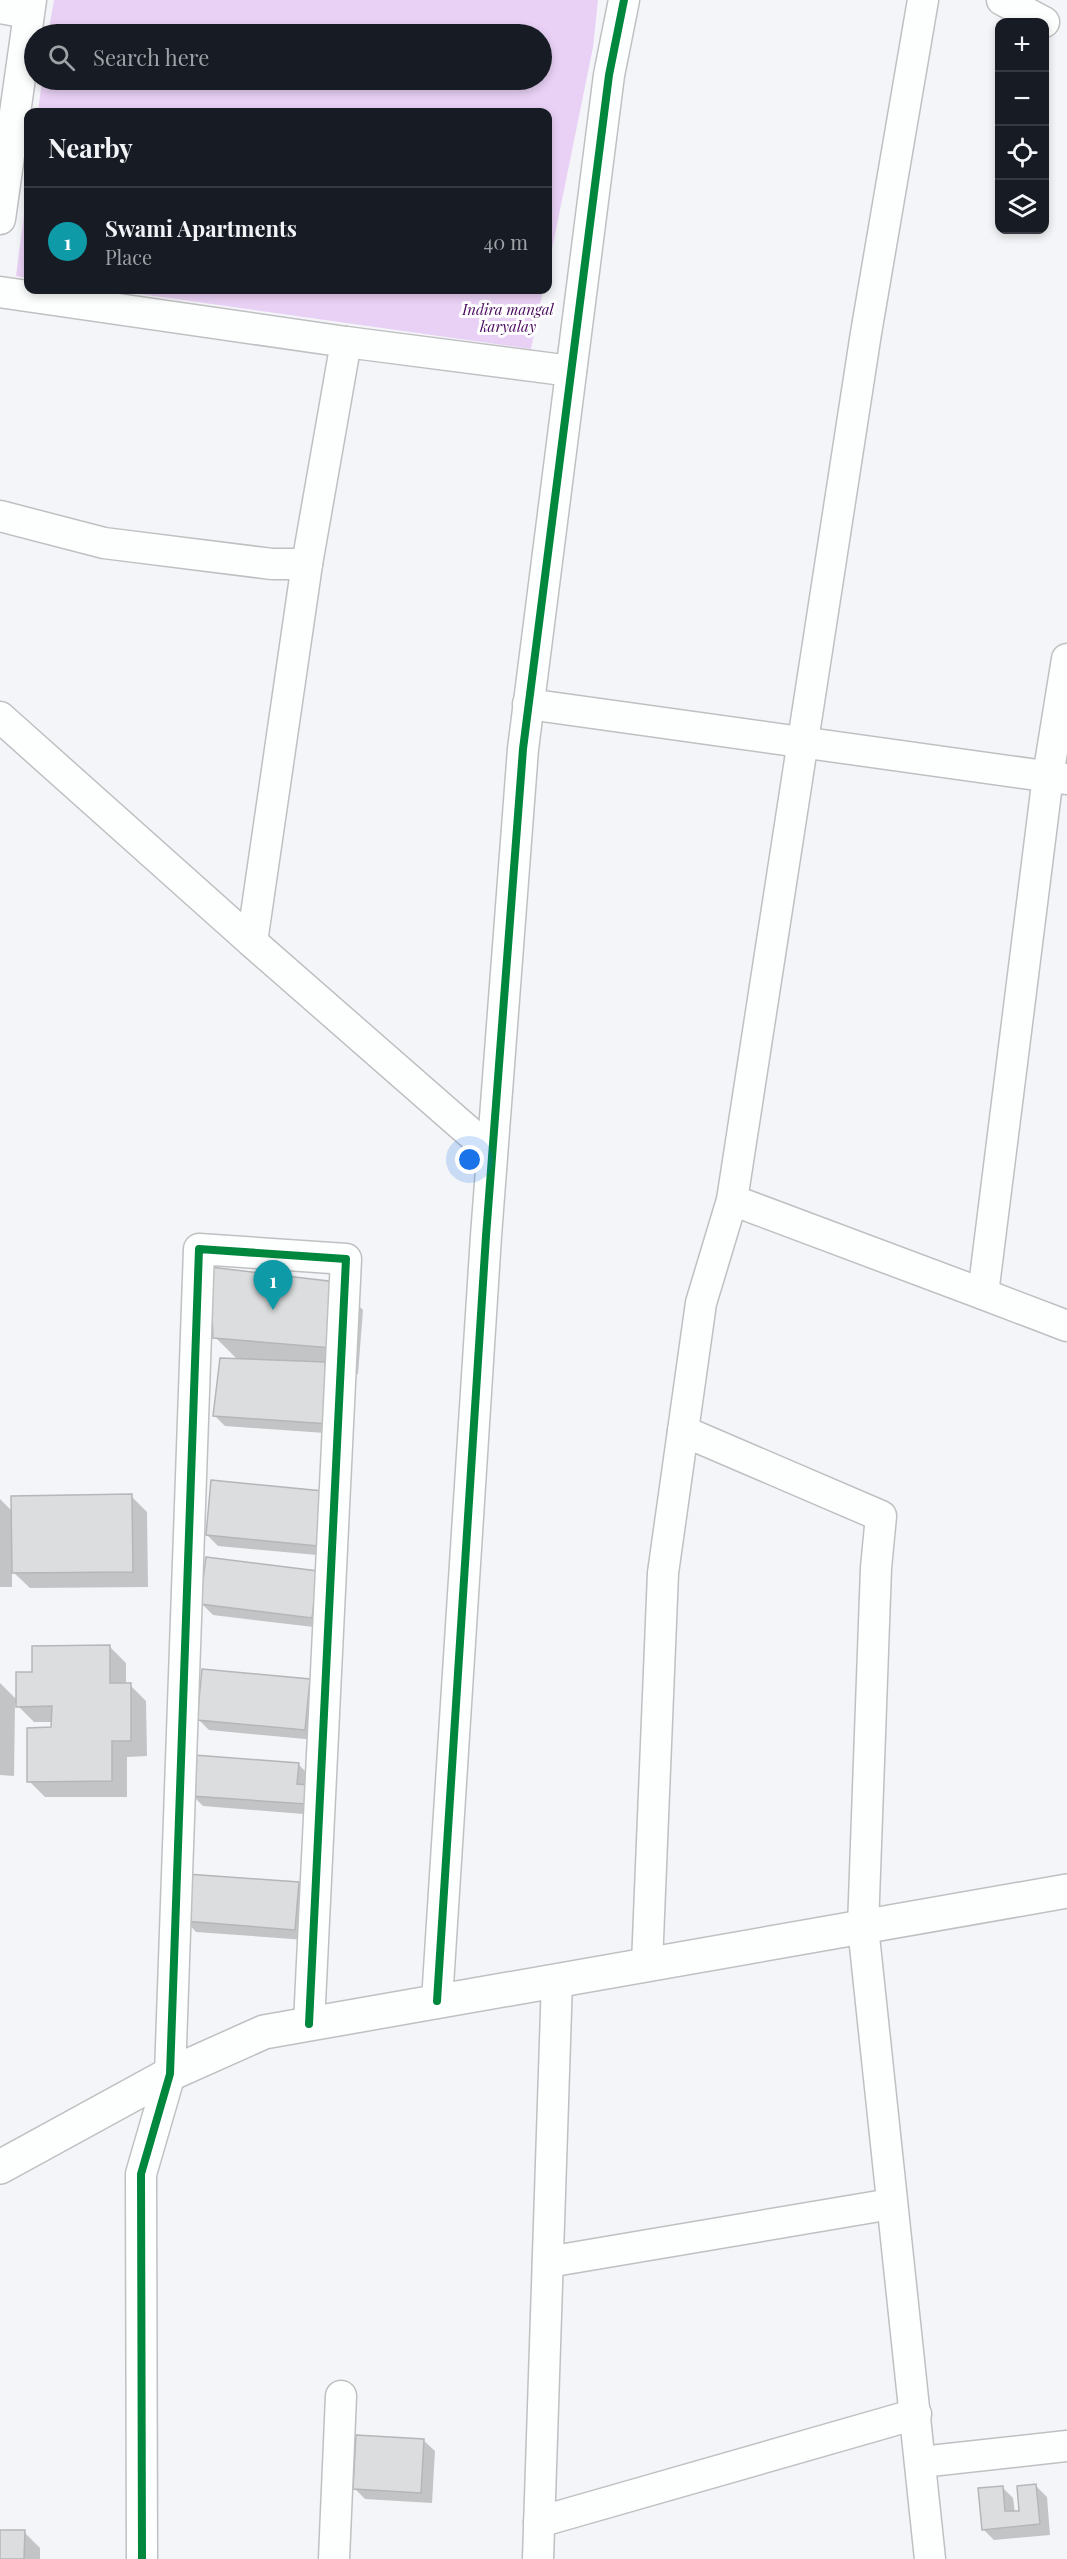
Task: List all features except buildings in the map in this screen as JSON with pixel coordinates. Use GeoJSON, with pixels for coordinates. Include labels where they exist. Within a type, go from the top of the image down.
{"type":"FeatureCollection","features":[{"type":"Feature","properties":{"kind":"street"},"geometry":{"type":"LineString","coordinates":[[437,2001],[492,1152],[528,704],[609,75],[624,0]]}},
{"type":"Feature","properties":{"kind":"street"},"geometry":{"type":"LineString","coordinates":[[647,1964],[663,1573],[701,1304],[732,1200],[864,345],[923,0]]}},
{"type":"Feature","properties":{"kind":"street"},"geometry":{"type":"LineString","coordinates":[[1002,0],[1035,18]]}},
{"type":"Feature","properties":{"kind":"street"},"geometry":{"type":"LineString","coordinates":[[0,219],[19,7]]}},
{"type":"Feature","properties":{"kind":"street"},"geometry":{"type":"LineString","coordinates":[[1049,26],[1067,35]]}},
{"type":"Feature","properties":{"kind":"street"},"geometry":{"type":"LineString","coordinates":[[0,292],[346,342],[571,371]]}},
{"type":"Feature","properties":{"kind":"street"},"geometry":{"type":"LineString","coordinates":[[252,942],[307,564],[346,342]]}},
{"type":"Feature","properties":{"kind":"street"},"geometry":{"type":"LineString","coordinates":[[0,516],[104,543],[272,564],[307,564]]}},
{"type":"Feature","properties":{"kind":"street"},"geometry":{"type":"LineString","coordinates":[[983,1294],[1057,778],[1067,659]]}},
{"type":"Feature","properties":{"kind":"street"},"geometry":{"type":"LineString","coordinates":[[528,704],[1057,778]]}},
{"type":"Feature","properties":{"kind":"street"},"geometry":{"type":"LineString","coordinates":[[0,717],[492,1152]]}},
{"type":"Feature","properties":{"kind":"street"},"geometry":{"type":"LineString","coordinates":[[732,1200],[1067,1326]]}},
{"type":"Feature","properties":{"kind":"street"},"geometry":{"type":"LineString","coordinates":[[142,2559],[141,2174],[170,2074],[199,1249],[346,1259],[309,2024]]}},
{"type":"Feature","properties":{"kind":"street"},"geometry":{"type":"LineString","coordinates":[[683,1431],[882,1516],[876,1568],[863,1927],[930,2559]]}},
{"type":"Feature","properties":{"kind":"street"},"geometry":{"type":"LineString","coordinates":[[0,2167],[170,2074],[264,2032],[1067,1891]]}},
{"type":"Feature","properties":{"kind":"street"},"geometry":{"type":"LineString","coordinates":[[538,2559],[557,1980]]}},
{"type":"Feature","properties":{"kind":"street"},"geometry":{"type":"LineString","coordinates":[[548,2262],[891,2204]]}},
{"type":"Feature","properties":{"kind":"street"},"geometry":{"type":"LineString","coordinates":[[334,2559],[341,2396]]}},
{"type":"Feature","properties":{"kind":"street"},"geometry":{"type":"LineString","coordinates":[[539,2522],[916,2414]]}},
{"type":"Feature","properties":{"kind":"street"},"geometry":{"type":"LineString","coordinates":[[921,2462],[1067,2446]]}},
{"type":"Feature","properties":{"kind":"green space","name":"Indira mangal karyalay"},"geometry":{"type":"Polygon","coordinates":[[[54,0],[598,0],[593,47],[552,249],[552,108],[38,108],[41,90],[552,90],[552,24],[50,24],[54,0]]]}},
{"type":"Feature","properties":{"kind":"green space"},"geometry":{"type":"Polygon","coordinates":[[[24,215],[24,277],[16,276],[24,215]]]}},
{"type":"Feature","properties":{"kind":"green space","name":"Indira mangal karyalay"},"geometry":{"type":"Polygon","coordinates":[[[140,294],[542,294],[531,349],[140,294]]]}},
{"type":"Feature","properties":{"kind":"cycle path"},"geometry":{"type":"LineString","coordinates":[[437,2001],[486,1236],[523,749],[609,75],[624,0]]}},
{"type":"Feature","properties":{"kind":"cycle path"},"geometry":{"type":"LineString","coordinates":[[142,2559],[141,2174],[170,2074],[199,1249],[346,1259],[309,2024]]}},
{"type":"Feature","properties":{"kind":"place","name":"Swami Apartments"},"geometry":{"type":"Point","coordinates":[273,1310]}}]}
